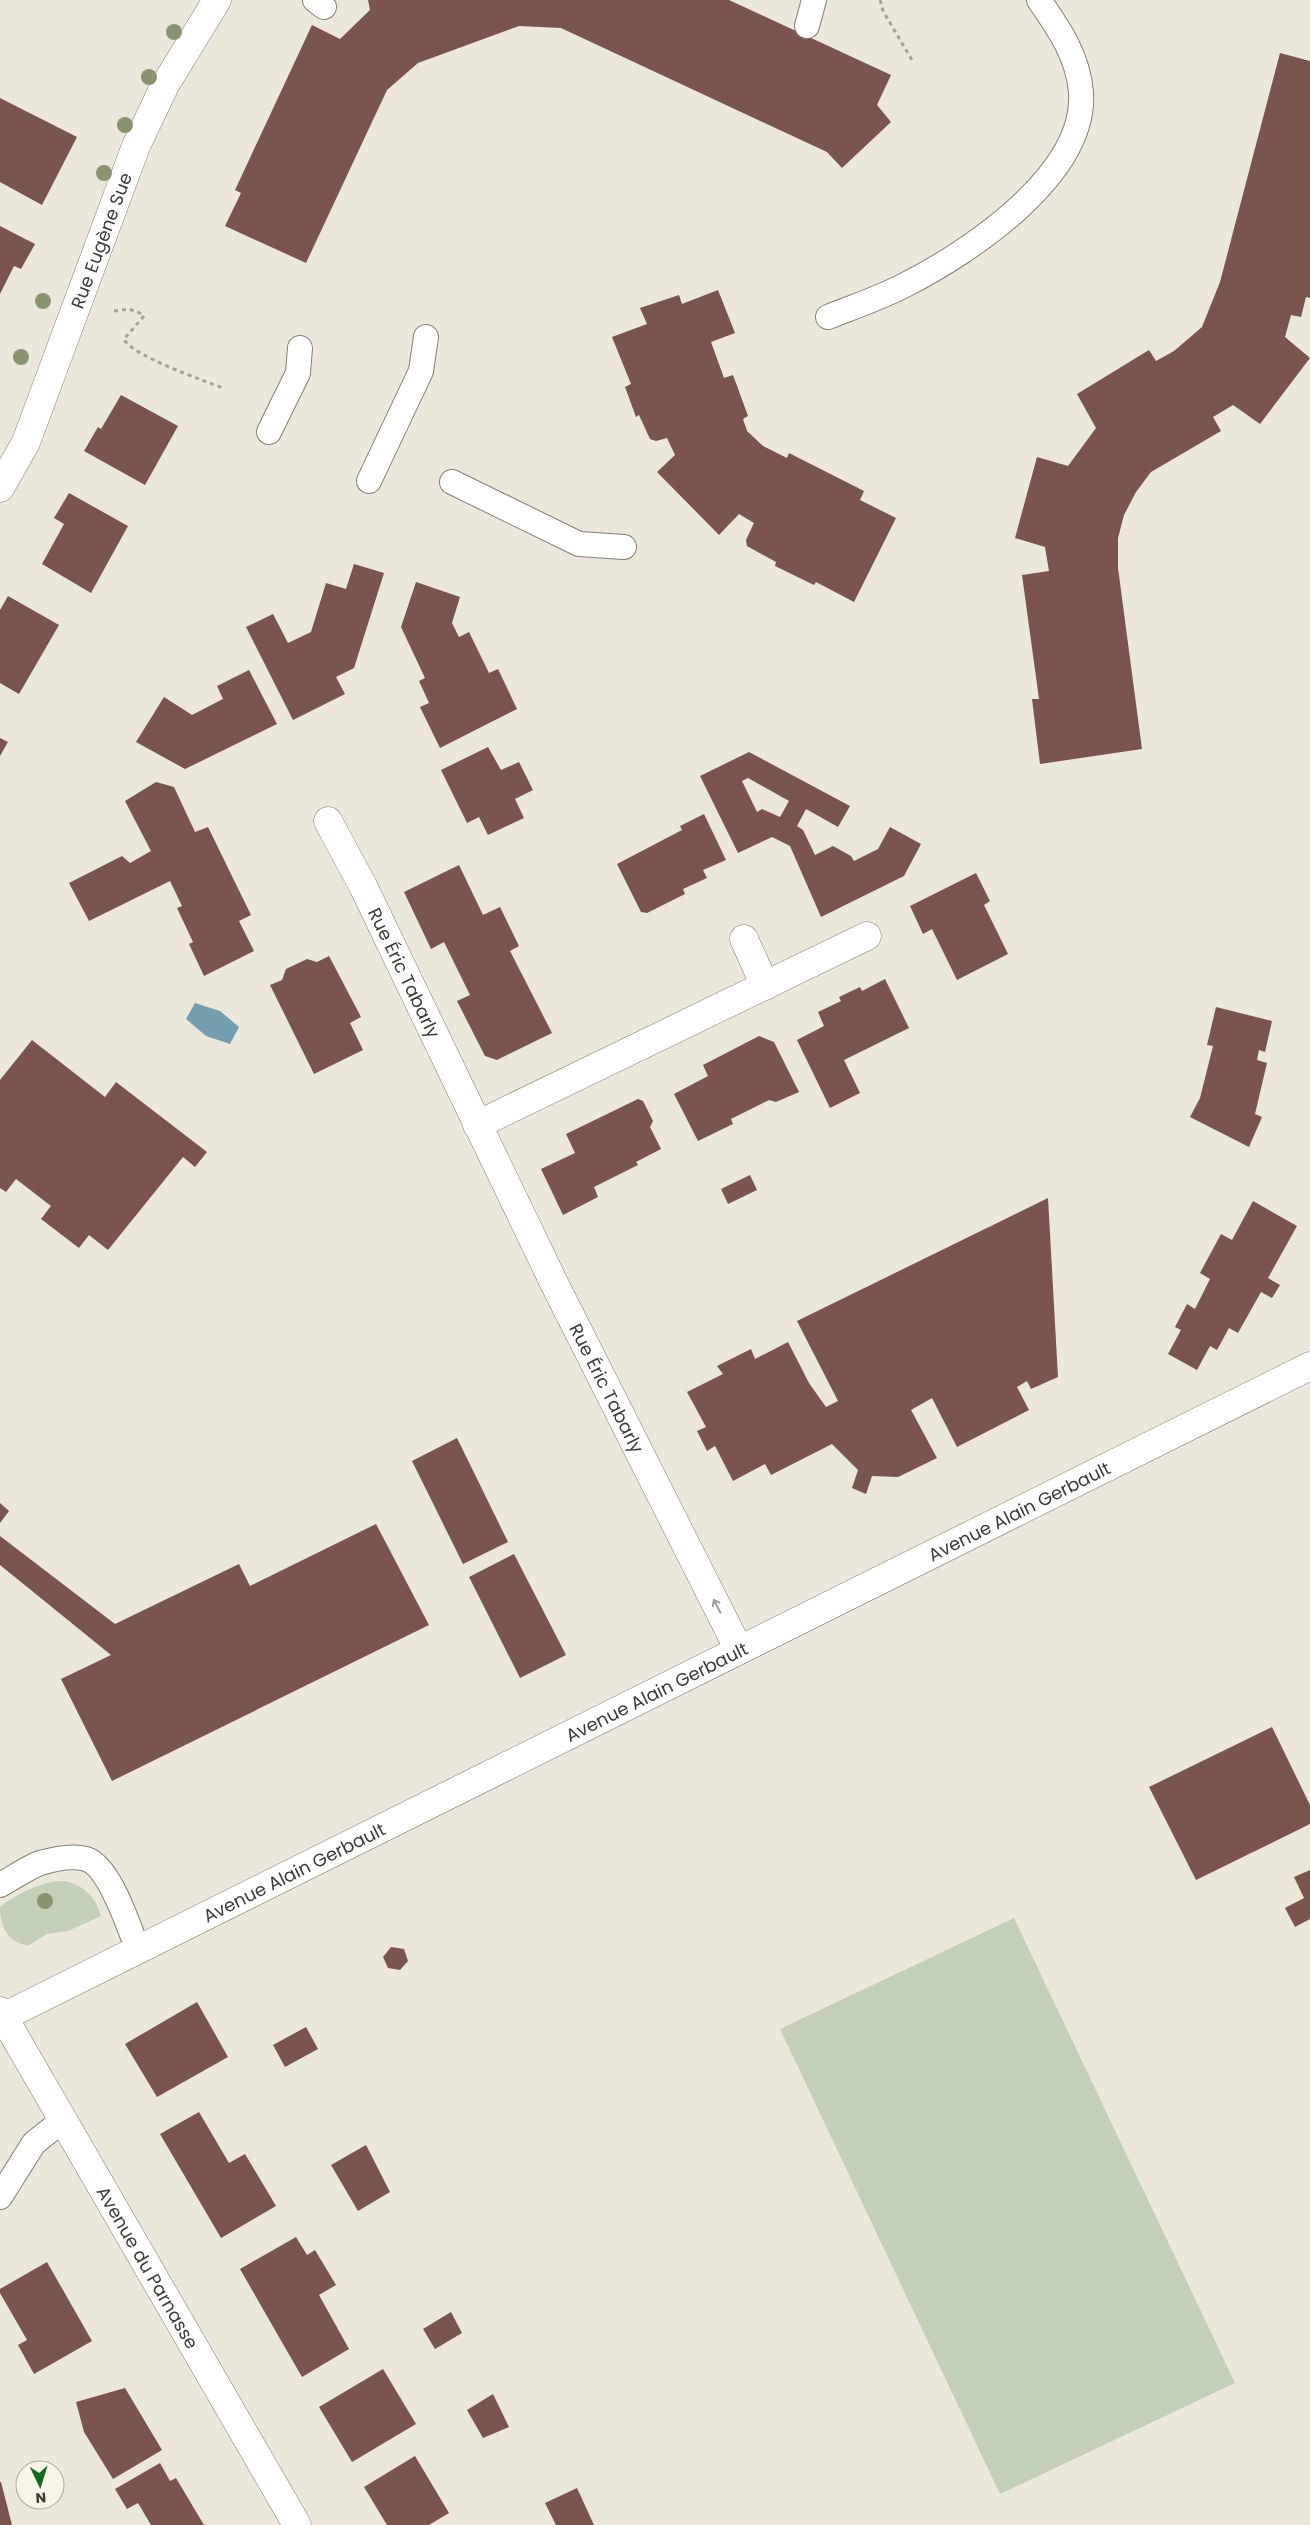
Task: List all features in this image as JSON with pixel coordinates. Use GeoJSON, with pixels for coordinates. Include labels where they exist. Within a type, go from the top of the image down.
{"type":"FeatureCollection","features":[{"type":"Feature","properties":{"kind":"street","name":"Rue Eugène Sue"},"geometry":{"type":"LineString","coordinates":[[0,488],[11,472],[26,442],[136,146],[166,85],[217,0]]}},
{"type":"Feature","properties":{"kind":"street","name":"Rue Éric Tabarly"},"geometry":{"type":"LineString","coordinates":[[328,821],[363,886],[592,1360],[739,1650]]}},
{"type":"Feature","properties":{"kind":"street"},"geometry":{"type":"LineString","coordinates":[[477,1125],[867,936]]}},
{"type":"Feature","properties":{"kind":"street"},"geometry":{"type":"LineString","coordinates":[[744,938],[765,986]]}},
{"type":"Feature","properties":{"kind":"street","name":"Avenue Alain Gerbault"},"geometry":{"type":"LineString","coordinates":[[2,2014],[138,1950],[1310,1366]]}},
{"type":"Feature","properties":{"kind":"street","name":"Avenue du Parnasse"},"geometry":{"type":"LineString","coordinates":[[2,2014],[297,2525]]}},
{"type":"Feature","properties":{"kind":"lane"},"geometry":{"type":"LineString","coordinates":[[807,26],[814,0]]}},
{"type":"Feature","properties":{"kind":"lane"},"geometry":{"type":"LineString","coordinates":[[828,317],[904,286],[951,259],[998,225],[1030,196],[1056,166],[1070,142],[1078,119],[1081,94],[1077,68],[1070,47],[1039,0]]}},
{"type":"Feature","properties":{"kind":"lane"},"geometry":{"type":"LineString","coordinates":[[370,481],[421,371],[426,337]]}},
{"type":"Feature","properties":{"kind":"lane"},"geometry":{"type":"LineString","coordinates":[[269,432],[298,373],[300,348]]}},
{"type":"Feature","properties":{"kind":"lane"},"geometry":{"type":"LineString","coordinates":[[452,482],[580,544],[624,547]]}},
{"type":"Feature","properties":{"kind":"lane"},"geometry":{"type":"LineString","coordinates":[[0,1885],[40,1863],[65,1858],[87,1859],[100,1869],[112,1887],[138,1950]]}},
{"type":"Feature","properties":{"kind":"lane"},"geometry":{"type":"LineString","coordinates":[[0,2197],[34,2143],[63,2120]]}},
{"type":"Feature","properties":{"kind":"path"},"geometry":{"type":"LineString","coordinates":[[880,0],[883,11],[912,60]]}},
{"type":"Feature","properties":{"kind":"path"},"geometry":{"type":"LineString","coordinates":[[110,312],[130,309],[144,316],[124,339],[127,344],[154,360],[223,388]]}},
{"type":"Feature","properties":{"kind":"green space"},"geometry":{"type":"Polygon","coordinates":[[[65,1881],[78,1886],[88,1893],[99,1909],[101,1916],[68,1931],[47,1934],[29,1945],[16,1942],[11,1938],[4,1927],[0,1907],[14,1897],[39,1885],[65,1881]]]}},
{"type":"Feature","properties":{"kind":"green space"},"geometry":{"type":"Polygon","coordinates":[[[1014,1918],[1235,2383],[1000,2494],[780,2029],[1014,1918]]]}},
{"type":"Feature","properties":{"kind":"water"},"geometry":{"type":"Polygon","coordinates":[[[195,1003],[220,1011],[239,1027],[230,1044],[206,1036],[186,1019],[195,1003]]]}},
{"type":"Feature","properties":{"kind":"building"},"geometry":{"type":"Polygon","coordinates":[[[368,0],[729,0],[891,75],[877,105],[891,122],[842,168],[827,152],[561,28],[519,26],[418,63],[387,90],[306,263],[225,226],[241,193],[235,190],[312,25],[340,39],[370,10],[368,0]]]}},
{"type":"Feature","properties":{"kind":"building"},"geometry":{"type":"Polygon","coordinates":[[[1280,53],[1310,61],[1310,298],[1306,297],[1301,317],[1291,315],[1285,337],[1310,358],[1260,424],[1233,405],[1213,417],[1221,431],[1151,472],[1136,492],[1124,515],[1118,538],[1118,568],[1142,749],[1040,764],[1032,699],[1039,699],[1022,575],[1049,571],[1045,547],[1015,538],[1037,457],[1068,466],[1096,428],[1077,394],[1149,350],[1156,361],[1174,351],[1202,327],[1220,282],[1280,53]]]}},
{"type":"Feature","properties":{"kind":"building"},"geometry":{"type":"Polygon","coordinates":[[[0,98],[77,137],[42,205],[0,182],[0,98]]]}},
{"type":"Feature","properties":{"kind":"building"},"geometry":{"type":"Polygon","coordinates":[[[0,226],[35,244],[21,269],[14,266],[0,294],[0,226]]]}},
{"type":"Feature","properties":{"kind":"building"},"geometry":{"type":"Polygon","coordinates":[[[718,290],[735,333],[711,342],[724,378],[733,375],[748,416],[743,419],[747,431],[763,446],[787,458],[789,453],[864,491],[860,500],[896,518],[854,602],[816,582],[814,585],[775,566],[776,562],[747,546],[746,540],[754,523],[739,514],[719,535],[657,472],[675,455],[667,438],[656,441],[650,439],[639,415],[636,417],[625,387],[631,384],[612,337],[647,324],[640,308],[679,295],[682,304],[718,290]]]}},
{"type":"Feature","properties":{"kind":"building"},"geometry":{"type":"Polygon","coordinates":[[[121,395],[178,426],[145,485],[84,451],[98,427],[101,429],[121,395]]]}},
{"type":"Feature","properties":{"kind":"building"},"geometry":{"type":"Polygon","coordinates":[[[69,493],[128,526],[91,593],[42,564],[64,524],[54,518],[69,493]]]}},
{"type":"Feature","properties":{"kind":"building"},"geometry":{"type":"Polygon","coordinates":[[[354,564],[384,573],[354,668],[336,677],[345,694],[293,720],[246,627],[273,614],[288,643],[311,632],[326,583],[346,589],[354,564]]]}},
{"type":"Feature","properties":{"kind":"building"},"geometry":{"type":"Polygon","coordinates":[[[416,582],[460,597],[452,623],[459,637],[469,632],[489,673],[498,669],[517,709],[440,748],[420,707],[429,703],[419,681],[425,678],[401,627],[416,582]]]}},
{"type":"Feature","properties":{"kind":"building"},"geometry":{"type":"Polygon","coordinates":[[[8,596],[59,625],[19,694],[0,683],[0,610],[8,596]]]}},
{"type":"Feature","properties":{"kind":"building"},"geometry":{"type":"Polygon","coordinates":[[[249,670],[277,724],[185,769],[136,742],[164,697],[192,715],[223,699],[217,686],[249,670]]]}},
{"type":"Feature","properties":{"kind":"building"},"geometry":{"type":"Polygon","coordinates":[[[0,738],[8,742],[0,756],[0,738]]]}},
{"type":"Feature","properties":{"kind":"building"},"geometry":{"type":"Polygon","coordinates":[[[488,747],[501,770],[519,762],[533,790],[515,799],[524,818],[488,835],[479,817],[467,823],[441,770],[488,747]]]}},
{"type":"Feature","properties":{"kind":"building"},"geometry":{"type":"Polygon","coordinates":[[[749,752],[850,806],[838,827],[806,809],[797,826],[803,830],[815,855],[833,846],[851,856],[854,861],[878,849],[890,827],[921,844],[904,876],[821,917],[790,846],[772,837],[738,853],[700,776],[749,752]],[[748,778],[742,781],[757,812],[762,809],[780,817],[789,801],[748,778]]]}},
{"type":"Feature","properties":{"kind":"building"},"geometry":{"type":"Polygon","coordinates":[[[156,782],[174,787],[195,832],[208,827],[251,915],[239,921],[254,951],[204,976],[189,944],[193,942],[177,908],[182,906],[170,881],[89,921],[69,883],[122,856],[130,863],[151,851],[125,801],[156,782]]]}},
{"type":"Feature","properties":{"kind":"building"},"geometry":{"type":"Polygon","coordinates":[[[704,814],[726,860],[703,870],[707,878],[683,889],[685,894],[647,913],[641,912],[617,864],[682,830],[680,826],[704,814]]]}},
{"type":"Feature","properties":{"kind":"building"},"geometry":{"type":"Polygon","coordinates":[[[459,865],[483,915],[500,907],[519,946],[510,951],[552,1033],[497,1060],[485,1056],[457,1001],[470,995],[444,942],[431,949],[404,892],[459,865]]]}},
{"type":"Feature","properties":{"kind":"building"},"geometry":{"type":"Polygon","coordinates":[[[976,873],[990,901],[984,905],[1008,954],[957,980],[932,929],[923,934],[910,906],[976,873]]]}},
{"type":"Feature","properties":{"kind":"building"},"geometry":{"type":"Polygon","coordinates":[[[329,956],[361,1017],[350,1023],[363,1050],[314,1074],[270,985],[282,980],[286,969],[307,959],[317,962],[329,956]]]}},
{"type":"Feature","properties":{"kind":"building"},"geometry":{"type":"Polygon","coordinates":[[[885,979],[909,1028],[844,1060],[860,1093],[830,1108],[797,1040],[824,1026],[818,1012],[841,1001],[839,997],[860,987],[862,991],[885,979]]]}},
{"type":"Feature","properties":{"kind":"building"},"geometry":{"type":"Polygon","coordinates":[[[1216,1007],[1272,1021],[1265,1052],[1259,1050],[1257,1060],[1267,1063],[1255,1114],[1262,1117],[1249,1147],[1190,1117],[1200,1098],[1213,1046],[1207,1045],[1216,1007]]]}},
{"type":"Feature","properties":{"kind":"building"},"geometry":{"type":"Polygon","coordinates":[[[759,1036],[774,1042],[799,1092],[776,1102],[769,1100],[731,1119],[733,1124],[698,1141],[674,1094],[708,1076],[703,1065],[759,1036]]]}},
{"type":"Feature","properties":{"kind":"building"},"geometry":{"type":"Polygon","coordinates":[[[32,1040],[105,1097],[116,1082],[207,1152],[195,1167],[183,1157],[108,1250],[89,1235],[79,1248],[41,1219],[51,1206],[16,1179],[6,1192],[0,1188],[0,1080],[32,1040]]]}},
{"type":"Feature","properties":{"kind":"building"},"geometry":{"type":"Polygon","coordinates":[[[638,1099],[643,1101],[653,1121],[650,1127],[661,1149],[636,1162],[638,1165],[594,1187],[598,1197],[563,1215],[541,1169],[575,1153],[566,1134],[638,1099]]]}},
{"type":"Feature","properties":{"kind":"building"},"geometry":{"type":"Polygon","coordinates":[[[750,1175],[757,1190],[728,1204],[721,1189],[750,1175]]]}},
{"type":"Feature","properties":{"kind":"building"},"geometry":{"type":"Polygon","coordinates":[[[1048,1198],[1058,1377],[1031,1389],[1027,1381],[1017,1387],[1029,1410],[957,1447],[932,1398],[911,1410],[937,1458],[898,1477],[872,1476],[866,1494],[852,1488],[858,1470],[832,1444],[771,1475],[765,1464],[733,1481],[715,1446],[707,1451],[697,1431],[706,1427],[687,1392],[723,1374],[717,1366],[751,1349],[755,1359],[788,1342],[809,1383],[826,1407],[838,1401],[797,1321],[1048,1198]]]}},
{"type":"Feature","properties":{"kind":"building"},"geometry":{"type":"Polygon","coordinates":[[[1253,1201],[1297,1226],[1268,1278],[1280,1285],[1272,1298],[1261,1292],[1238,1333],[1229,1328],[1217,1350],[1210,1346],[1197,1370],[1168,1354],[1181,1330],[1175,1327],[1187,1304],[1195,1309],[1210,1279],[1200,1273],[1221,1234],[1232,1240],[1253,1201]]]}},
{"type":"Feature","properties":{"kind":"building"},"geometry":{"type":"Polygon","coordinates":[[[457,1438],[508,1542],[463,1564],[412,1461],[457,1438]]]}},
{"type":"Feature","properties":{"kind":"building"},"geometry":{"type":"Polygon","coordinates":[[[0,1503],[9,1511],[0,1523],[0,1503]]]}},
{"type":"Feature","properties":{"kind":"building"},"geometry":{"type":"Polygon","coordinates":[[[376,1524],[429,1625],[112,1781],[61,1679],[111,1655],[0,1565],[0,1536],[115,1624],[239,1564],[250,1586],[376,1524]]]}},
{"type":"Feature","properties":{"kind":"building"},"geometry":{"type":"Polygon","coordinates":[[[514,1554],[566,1655],[520,1678],[469,1577],[514,1554]]]}},
{"type":"Feature","properties":{"kind":"building"},"geometry":{"type":"Polygon","coordinates":[[[1272,1727],[1310,1805],[1310,1824],[1196,1880],[1149,1787],[1272,1727]]]}},
{"type":"Feature","properties":{"kind":"building"},"geometry":{"type":"Polygon","coordinates":[[[1310,1870],[1310,1919],[1295,1927],[1285,1908],[1304,1898],[1294,1877],[1310,1870]]]}},
{"type":"Feature","properties":{"kind":"building"},"geometry":{"type":"Polygon","coordinates":[[[391,1947],[404,1949],[408,1961],[400,1970],[388,1968],[383,1957],[391,1947]]]}},
{"type":"Feature","properties":{"kind":"building"},"geometry":{"type":"Polygon","coordinates":[[[197,2002],[228,2057],[157,2097],[125,2044],[197,2002]]]}},
{"type":"Feature","properties":{"kind":"building"},"geometry":{"type":"Polygon","coordinates":[[[306,2027],[318,2049],[285,2067],[273,2045],[306,2027]]]}},
{"type":"Feature","properties":{"kind":"building"},"geometry":{"type":"Polygon","coordinates":[[[199,2112],[229,2163],[245,2154],[276,2206],[221,2238],[160,2134],[199,2112]]]}},
{"type":"Feature","properties":{"kind":"building"},"geometry":{"type":"Polygon","coordinates":[[[366,2145],[390,2192],[358,2211],[331,2165],[366,2145]]]}},
{"type":"Feature","properties":{"kind":"building"},"geometry":{"type":"Polygon","coordinates":[[[296,2237],[307,2255],[315,2250],[336,2285],[319,2295],[349,2349],[302,2377],[240,2269],[296,2237]]]}},
{"type":"Feature","properties":{"kind":"building"},"geometry":{"type":"Polygon","coordinates":[[[47,2262],[92,2341],[34,2374],[18,2345],[27,2340],[0,2293],[0,2289],[47,2262]]]}},
{"type":"Feature","properties":{"kind":"building"},"geometry":{"type":"Polygon","coordinates":[[[451,2312],[462,2333],[435,2349],[423,2329],[451,2312]]]}},
{"type":"Feature","properties":{"kind":"building"},"geometry":{"type":"Polygon","coordinates":[[[383,2369],[416,2424],[352,2462],[319,2407],[383,2369]]]}},
{"type":"Feature","properties":{"kind":"building"},"geometry":{"type":"Polygon","coordinates":[[[125,2388],[162,2450],[113,2479],[84,2432],[76,2402],[125,2388]]]}},
{"type":"Feature","properties":{"kind":"building"},"geometry":{"type":"Polygon","coordinates":[[[493,2394],[509,2427],[483,2438],[467,2410],[493,2394]]]}},
{"type":"Feature","properties":{"kind":"building"},"geometry":{"type":"Polygon","coordinates":[[[415,2456],[449,2513],[429,2525],[387,2525],[364,2487],[415,2456]]]}},
{"type":"Feature","properties":{"kind":"building"},"geometry":{"type":"Polygon","coordinates":[[[160,2463],[170,2481],[176,2478],[204,2525],[151,2525],[138,2503],[127,2509],[115,2489],[160,2463]]]}},
{"type":"Feature","properties":{"kind":"building"},"geometry":{"type":"Polygon","coordinates":[[[1,2482],[12,2525],[0,2525],[1,2482]]]}},
{"type":"Feature","properties":{"kind":"building"},"geometry":{"type":"Polygon","coordinates":[[[577,2488],[594,2525],[556,2525],[545,2503],[577,2488]]]}}]}
